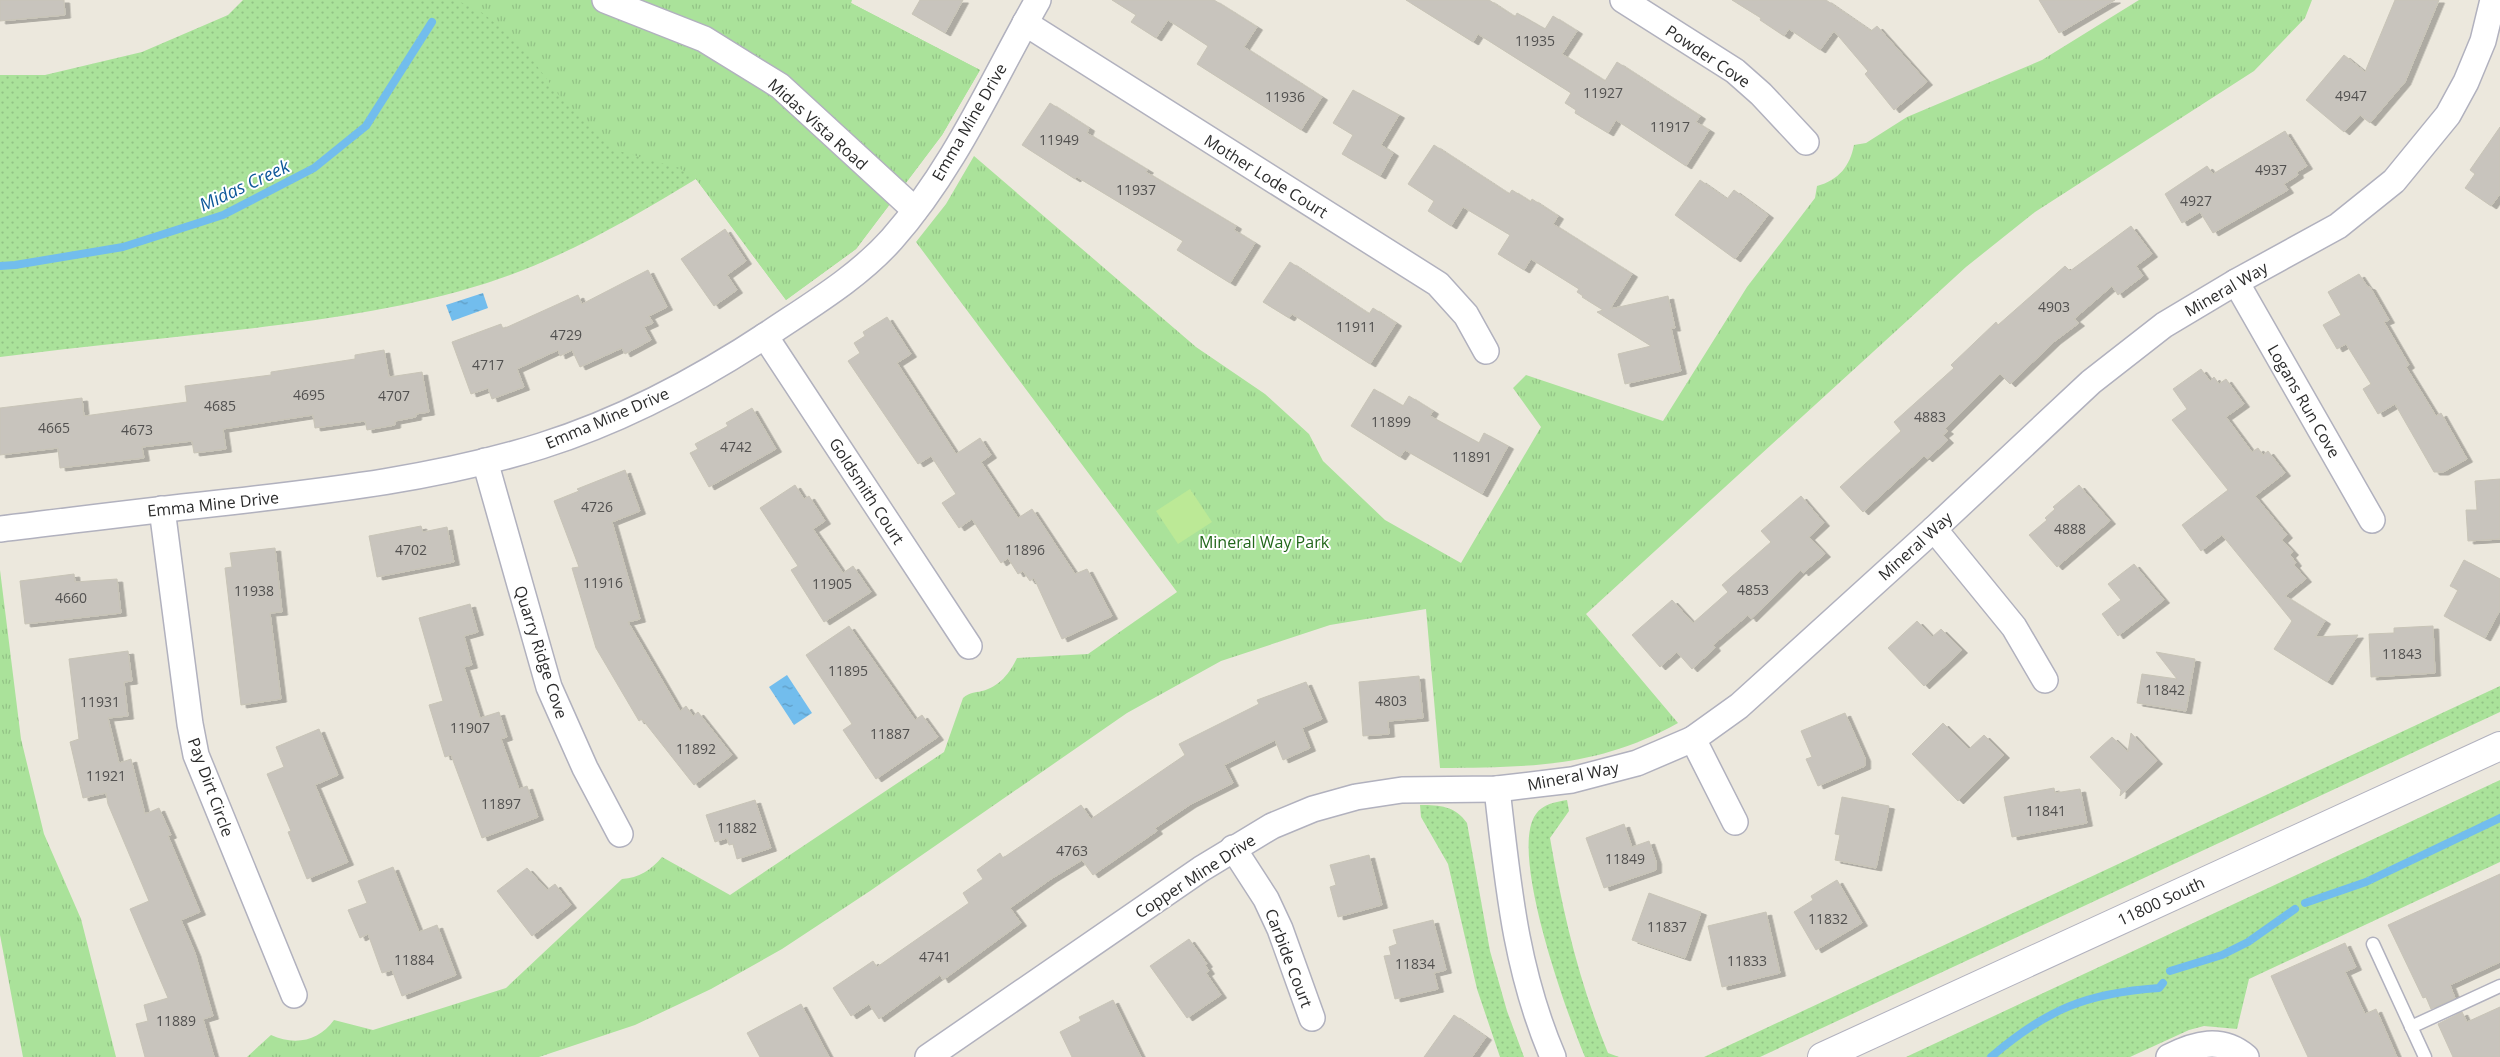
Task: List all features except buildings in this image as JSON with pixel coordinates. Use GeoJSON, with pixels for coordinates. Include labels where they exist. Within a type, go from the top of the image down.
{"type":"FeatureCollection","features":[{"type":"Feature","properties":{"kind":"main road","name":"11800 South"},"geometry":{"type":"LineString","coordinates":[[1822,1057],[2500,746]]}},
{"type":"Feature","properties":{"kind":"street","name":"Midas Vista Road"},"geometry":{"type":"LineString","coordinates":[[605,0],[704,39],[780,86],[915,210]]}},
{"type":"Feature","properties":{"kind":"street","name":"Emma Mine Drive"},"geometry":{"type":"LineString","coordinates":[[0,529],[346,488],[416,477],[484,462],[542,445],[598,425],[655,400],[711,370],[765,336],[866,266],[892,239],[948,163],[1038,0]]}},
{"type":"Feature","properties":{"kind":"street","name":"Powder Cove"},"geometry":{"type":"LineString","coordinates":[[1623,0],[1735,71],[1761,94],[1806,142]]}},
{"type":"Feature","properties":{"kind":"street"},"geometry":{"type":"LineString","coordinates":[[2491,45],[2493,0]]}},
{"type":"Feature","properties":{"kind":"street","name":"Mother Lode Court"},"geometry":{"type":"LineString","coordinates":[[1024,23],[1438,284],[1466,315],[1486,351]]}},
{"type":"Feature","properties":{"kind":"street","name":"Mineral Way"},"geometry":{"type":"LineString","coordinates":[[1497,789],[1572,780],[1637,763],[1693,739],[1739,706],[1934,529],[2091,382],[2164,325],[2236,282],[2338,226],[2394,181],[2448,115],[2466,82],[2491,45]]}},
{"type":"Feature","properties":{"kind":"street","name":"Logans Run Cove"},"geometry":{"type":"LineString","coordinates":[[2236,282],[2372,520]]}},
{"type":"Feature","properties":{"kind":"street","name":"Goldsmith Court"},"geometry":{"type":"LineString","coordinates":[[765,336],[969,646]]}},
{"type":"Feature","properties":{"kind":"street","name":"Quarry Ridge Cove"},"geometry":{"type":"LineString","coordinates":[[484,462],[549,687],[585,768],[620,834]]}},
{"type":"Feature","properties":{"kind":"street","name":"Pay Dirt Circle"},"geometry":{"type":"LineString","coordinates":[[162,509],[190,724],[196,755],[294,995]]}},
{"type":"Feature","properties":{"kind":"street"},"geometry":{"type":"LineString","coordinates":[[1934,529],[2014,627],[2045,680]]}},
{"type":"Feature","properties":{"kind":"street"},"geometry":{"type":"LineString","coordinates":[[1693,739],[1736,822]]}},
{"type":"Feature","properties":{"kind":"street"},"geometry":{"type":"LineString","coordinates":[[1497,789],[1509,898],[1518,953],[1533,1005],[1554,1057]]}},
{"type":"Feature","properties":{"kind":"street","name":"Copper Mine Drive"},"geometry":{"type":"LineString","coordinates":[[942,1053],[1233,848],[1272,826],[1313,809],[1356,797],[1402,790],[1497,789]]}},
{"type":"Feature","properties":{"kind":"street","name":"Carbide Court"},"geometry":{"type":"LineString","coordinates":[[1233,848],[1266,899],[1280,929],[1312,1018]]}},
{"type":"Feature","properties":{"kind":"street"},"geometry":{"type":"LineString","coordinates":[[2168,1057],[2198,1045],[2218,1044],[2237,1051]]}},
{"type":"Feature","properties":{"kind":"lane"},"geometry":{"type":"LineString","coordinates":[[2373,944],[2425,1057]]}},
{"type":"Feature","properties":{"kind":"lane"},"geometry":{"type":"LineString","coordinates":[[2412,1027],[2500,986]]}},
{"type":"Feature","properties":{"kind":"green space"},"geometry":{"type":"Polygon","coordinates":[[[243,0],[852,0],[851,3],[980,70],[942,135],[856,249],[786,300],[696,179],[621,223],[569,250],[487,283],[430,299],[343,316],[285,324],[0,357],[0,75],[45,75],[142,52],[228,15],[243,0]]]}},
{"type":"Feature","properties":{"kind":"green space"},"geometry":{"type":"Polygon","coordinates":[[[456,0],[845,0],[980,70],[942,135],[856,249],[786,300],[696,179],[679,168],[615,150],[561,98],[519,42],[480,11],[456,0]]]}},
{"type":"Feature","properties":{"kind":"green space","name":"Mineral Way Park"},"geometry":{"type":"Polygon","coordinates":[[[2139,0],[2312,0],[2305,18],[2254,71],[2035,212],[1966,267],[1586,614],[1678,723],[1648,738],[1591,757],[1533,765],[1440,768],[1426,609],[1330,625],[1221,661],[1127,713],[870,891],[782,949],[711,989],[635,1025],[539,1057],[247,1057],[271,1035],[289,1040],[306,1040],[321,1033],[334,1020],[373,1030],[506,988],[622,879],[634,877],[644,872],[654,866],[662,857],[730,895],[944,752],[963,698],[999,683],[1011,669],[1017,658],[1088,654],[1177,592],[916,242],[946,204],[974,156],[1196,347],[1265,394],[1309,434],[1323,461],[1385,520],[1461,563],[1541,427],[1513,388],[1526,375],[1663,421],[1747,287],[1815,198],[1817,186],[1832,180],[1846,166],[1854,145],[1866,143],[1907,117],[2042,60],[2139,0]]]}},
{"type":"Feature","properties":{"kind":"green space"},"geometry":{"type":"Polygon","coordinates":[[[1190,489],[1212,522],[1178,544],[1156,511],[1190,489]]]}},
{"type":"Feature","properties":{"kind":"green space"},"geometry":{"type":"Polygon","coordinates":[[[0,570],[21,739],[44,834],[81,919],[116,1057],[23,1057],[0,935],[0,570]]]}},
{"type":"Feature","properties":{"kind":"green space"},"geometry":{"type":"Polygon","coordinates":[[[2500,686],[2500,712],[1760,1057],[1704,1057],[2500,686]]]}},
{"type":"Feature","properties":{"kind":"green space"},"geometry":{"type":"Polygon","coordinates":[[[2500,780],[2500,862],[2249,979],[2237,1029],[2204,1026],[2189,1030],[2130,1057],[1906,1057],[2500,780]]]}},
{"type":"Feature","properties":{"kind":"green space"},"geometry":{"type":"Polygon","coordinates":[[[1567,800],[1569,811],[1550,838],[1560,894],[1580,974],[1598,1026],[1608,1053],[1619,1057],[1585,1057],[1554,971],[1534,896],[1529,862],[1529,833],[1536,814],[1542,808],[1567,800]]]}},
{"type":"Feature","properties":{"kind":"green space"},"geometry":{"type":"Polygon","coordinates":[[[1420,805],[1434,805],[1452,810],[1467,823],[1490,951],[1507,1011],[1524,1057],[1500,1057],[1477,989],[1448,864],[1421,817],[1420,805]]]}},
{"type":"Feature","properties":{"kind":"water"},"geometry":{"type":"Polygon","coordinates":[[[483,293],[488,308],[452,321],[446,305],[483,293]]]}},
{"type":"Feature","properties":{"kind":"water"},"geometry":{"type":"Polygon","coordinates":[[[787,675],[812,713],[794,725],[769,687],[787,675]]]}},
{"type":"Feature","properties":{"kind":"waterway","name":"Midas Creek"},"geometry":{"type":"LineString","coordinates":[[0,266],[123,247],[223,215],[314,168],[366,126],[432,22]]}},
{"type":"Feature","properties":{"kind":"waterway"},"geometry":{"type":"LineString","coordinates":[[2305,903],[2366,882],[2500,818]]}},
{"type":"Feature","properties":{"kind":"waterway"},"geometry":{"type":"LineString","coordinates":[[2170,971],[2222,955],[2248,942],[2295,909]]}},
{"type":"Feature","properties":{"kind":"waterway"},"geometry":{"type":"LineString","coordinates":[[1991,1057],[2011,1040],[2050,1015],[2069,1006],[2110,994],[2159,988],[2163,983]]}}]}
